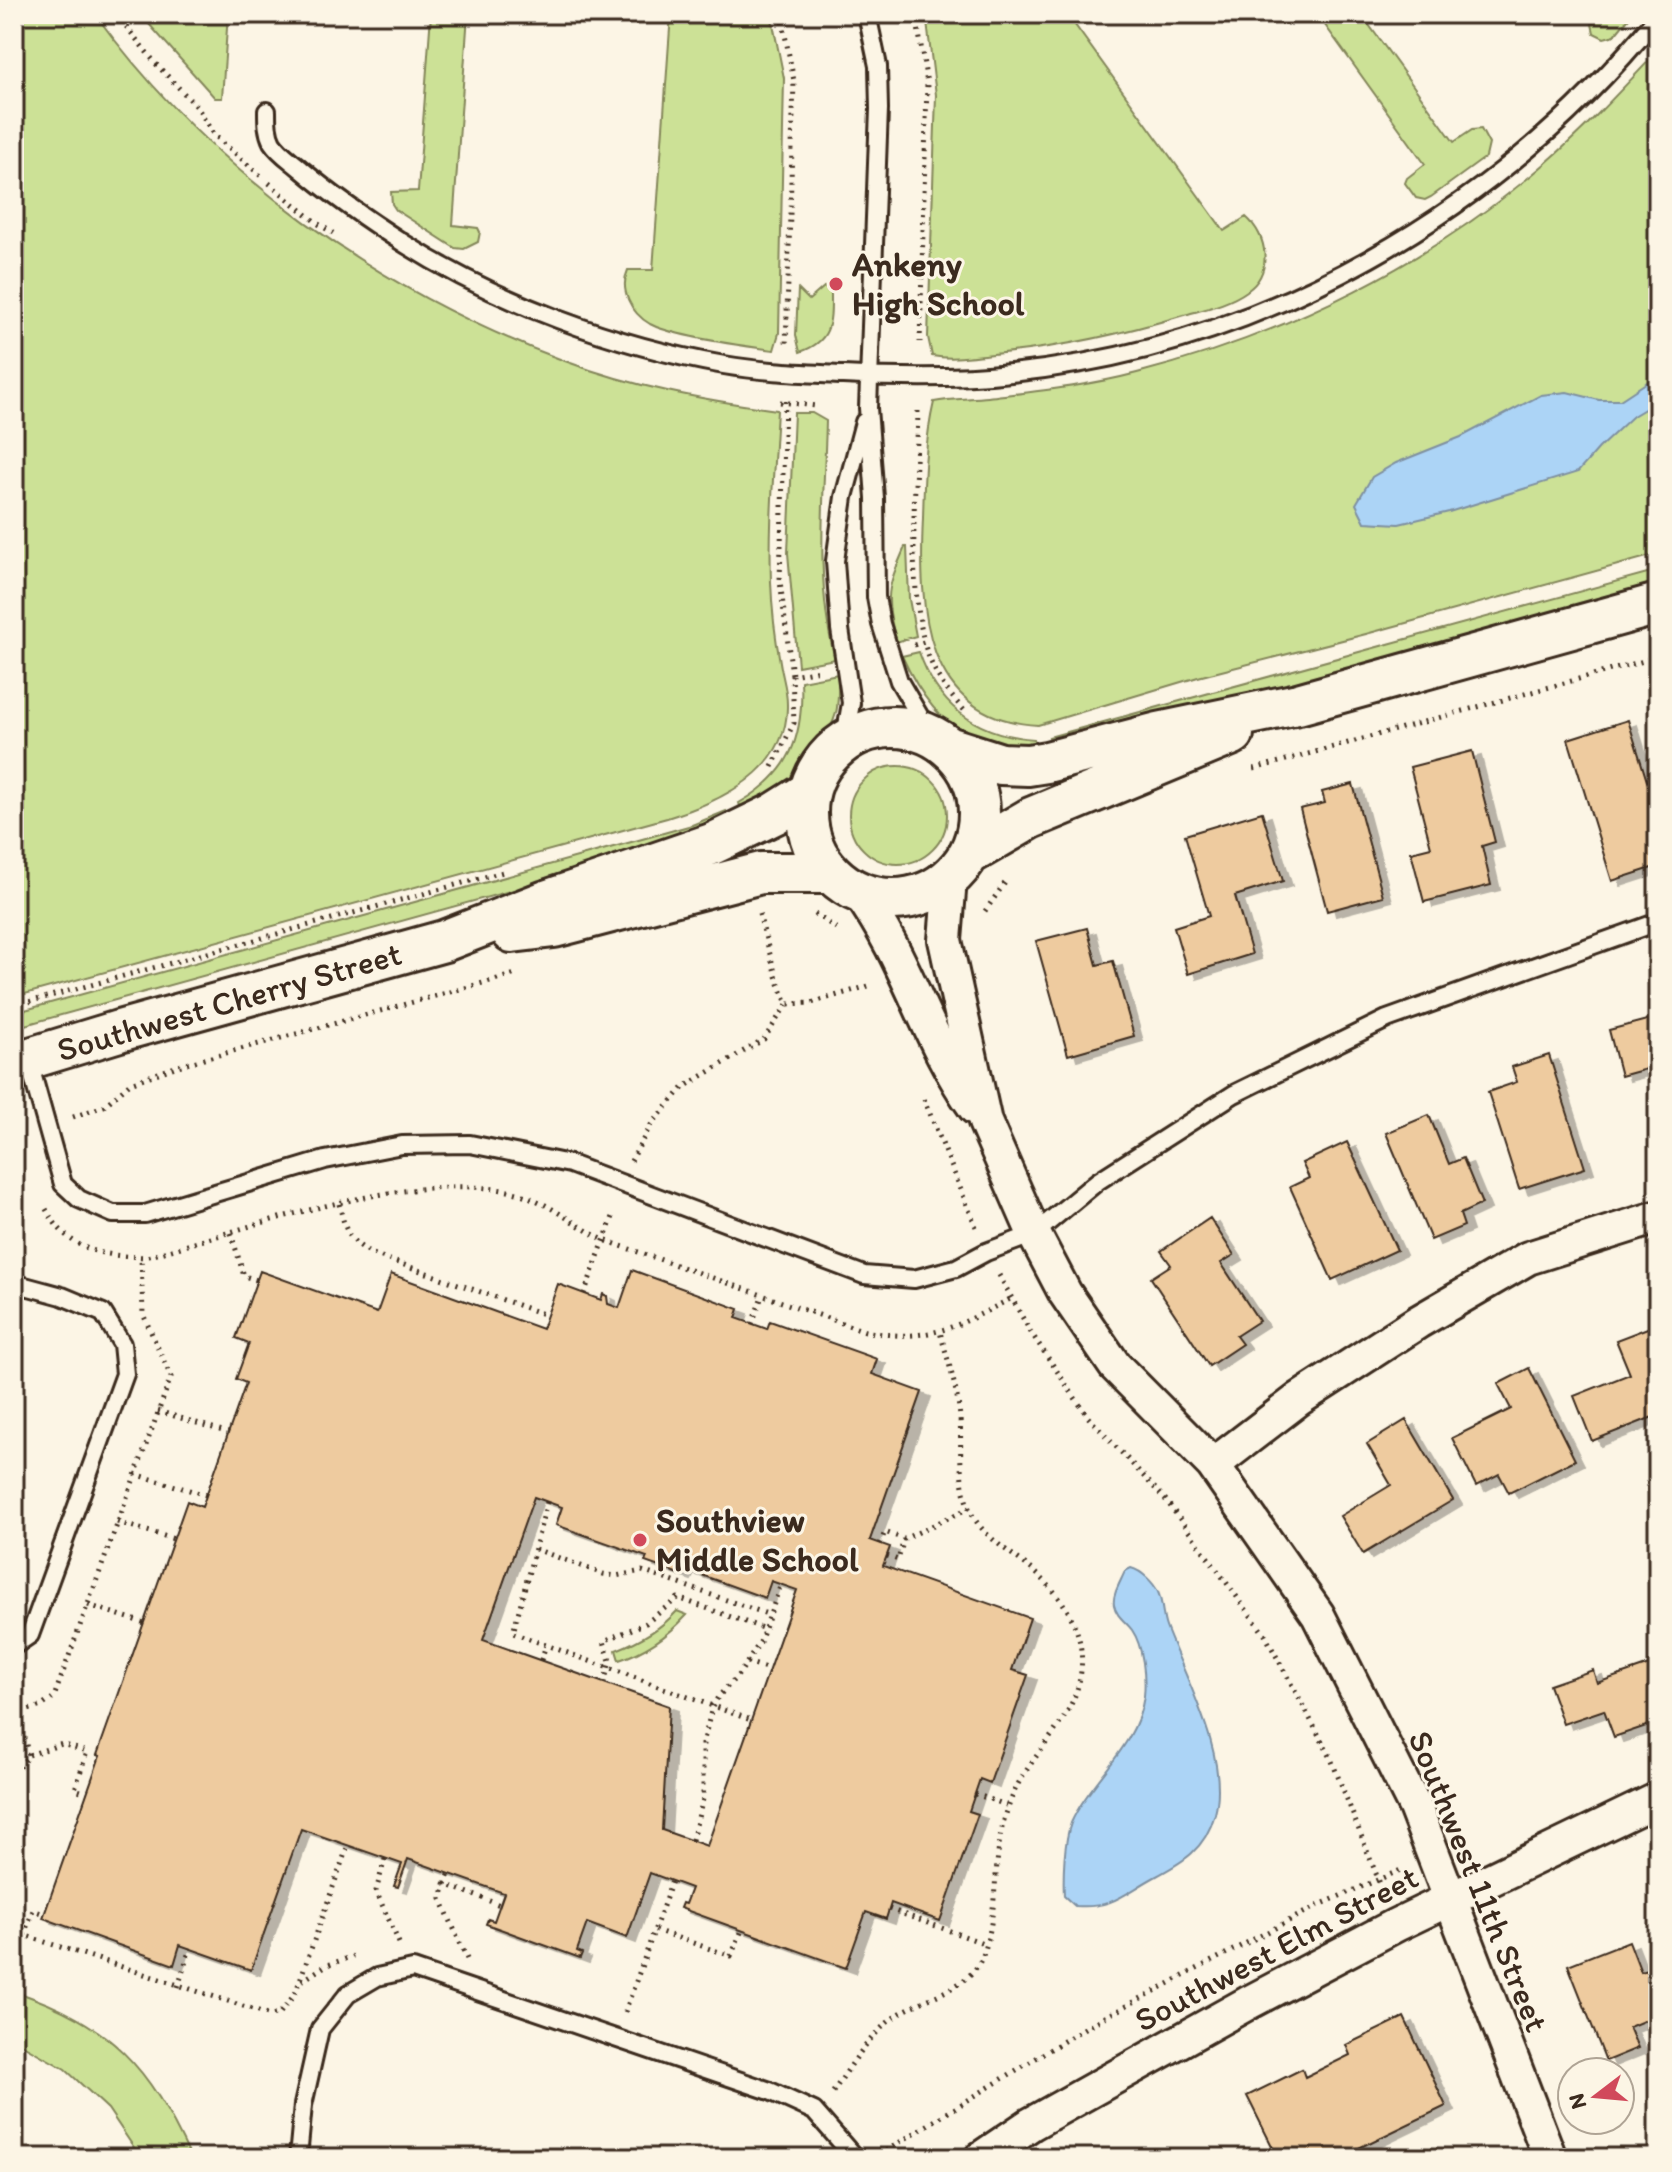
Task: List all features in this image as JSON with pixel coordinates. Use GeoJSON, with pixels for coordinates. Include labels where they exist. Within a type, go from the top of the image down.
{"type":"FeatureCollection","features":[{"type":"Feature","properties":{"kind":"street"},"geometry":{"type":"LineString","coordinates":[[1298,704],[1178,759],[1031,818],[960,866],[930,893],[907,899],[882,900],[845,883],[814,849],[807,821],[809,792],[817,770],[832,751],[853,735],[878,727],[905,727],[1001,764],[1028,765],[1158,733],[1298,704],[1658,604]]}},
{"type":"Feature","properties":{"kind":"street"},"geometry":{"type":"LineString","coordinates":[[941,741],[969,770],[979,797],[979,826],[960,866]]}},
{"type":"Feature","properties":{"kind":"street","name":"Southwest Cherry Street"},"geometry":{"type":"LineString","coordinates":[[21,1061],[444,941],[546,901],[712,844],[774,814],[809,792]]}},
{"type":"Feature","properties":{"kind":"street","name":"Southwest 11th Street"},"geometry":{"type":"LineString","coordinates":[[960,866],[945,940],[950,972],[985,1122],[1034,1234],[1065,1293],[1115,1366],[1213,1465],[1318,1615],[1415,1807],[1550,2158]]}},
{"type":"Feature","properties":{"kind":"street","name":"Southwest Cherry Street"},"geometry":{"type":"LineString","coordinates":[[444,941],[554,927],[761,873],[845,883]]}},
{"type":"Feature","properties":{"kind":"street","name":"Southwest 11th Street"},"geometry":{"type":"LineString","coordinates":[[845,883],[894,948],[941,1055],[985,1122]]}},
{"type":"Feature","properties":{"kind":"street"},"geometry":{"type":"LineString","coordinates":[[1213,1465],[1312,1390],[1418,1322],[1528,1258],[1658,1217]]}},
{"type":"Feature","properties":{"kind":"street","name":"Southwest Elm Street"},"geometry":{"type":"LineString","coordinates":[[981,2158],[1031,2124],[1248,2003],[1450,1899],[1658,1799]]}},
{"type":"Feature","properties":{"kind":"lane"},"geometry":{"type":"LineString","coordinates":[[867,14],[878,66],[879,109],[868,408],[875,498],[876,597],[899,681],[941,741]]}},
{"type":"Feature","properties":{"kind":"lane"},"geometry":{"type":"LineString","coordinates":[[267,111],[267,130],[273,144],[370,222],[461,277],[545,313],[672,353],[725,365],[785,373],[931,378],[1012,373],[1121,355],[1215,328],[1327,282],[1413,233],[1509,167],[1601,81],[1658,16]]}},
{"type":"Feature","properties":{"kind":"lane"},"geometry":{"type":"LineString","coordinates":[[832,751],[847,726],[851,703],[839,618],[835,561],[844,497],[868,408]]}},
{"type":"Feature","properties":{"kind":"lane"},"geometry":{"type":"LineString","coordinates":[[21,1061],[63,1184],[79,1199],[113,1214],[145,1214],[325,1160],[402,1145],[470,1144],[570,1164],[864,1275],[914,1279],[956,1268],[986,1252],[1034,1234],[1098,1181],[1234,1094],[1387,1019],[1658,922]]}},
{"type":"Feature","properties":{"kind":"lane"},"geometry":{"type":"LineString","coordinates":[[14,1283],[62,1296],[103,1313],[122,1344],[125,1374],[30,1635],[14,1646]]}},
{"type":"Feature","properties":{"kind":"lane"},"geometry":{"type":"LineString","coordinates":[[298,2158],[303,2105],[320,2029],[348,1994],[377,1977],[413,1969],[770,2091],[814,2111],[855,2158]]}},
{"type":"Feature","properties":{"kind":"path"},"geometry":{"type":"LineString","coordinates":[[781,14],[790,52],[794,94],[786,352]]}},
{"type":"Feature","properties":{"kind":"path"},"geometry":{"type":"LineString","coordinates":[[916,14],[927,84],[920,342]]}},
{"type":"Feature","properties":{"kind":"path"},"geometry":{"type":"LineString","coordinates":[[767,773],[778,758],[794,723],[792,675],[780,581],[785,394]]}},
{"type":"Feature","properties":{"kind":"path"},"geometry":{"type":"LineString","coordinates":[[785,403],[816,406]]}},
{"type":"Feature","properties":{"kind":"path"},"geometry":{"type":"LineString","coordinates":[[918,411],[914,548],[917,602],[924,642],[928,658],[942,684],[958,704],[973,714]]}},
{"type":"Feature","properties":{"kind":"path"},"geometry":{"type":"LineString","coordinates":[[912,645],[924,642]]}},
{"type":"Feature","properties":{"kind":"path"},"geometry":{"type":"LineString","coordinates":[[1243,773],[1658,657]]}},
{"type":"Feature","properties":{"kind":"path"},"geometry":{"type":"LineString","coordinates":[[792,675],[821,670]]}},
{"type":"Feature","properties":{"kind":"path"},"geometry":{"type":"LineString","coordinates":[[14,1006],[514,869]]}},
{"type":"Feature","properties":{"kind":"path"},"geometry":{"type":"LineString","coordinates":[[983,916],[992,899],[1016,872]]}},
{"type":"Feature","properties":{"kind":"path"},"geometry":{"type":"LineString","coordinates":[[758,909],[787,1004]]}},
{"type":"Feature","properties":{"kind":"path"},"geometry":{"type":"LineString","coordinates":[[66,1120],[104,1106],[130,1083],[178,1066],[529,970]]}},
{"type":"Feature","properties":{"kind":"path"},"geometry":{"type":"LineString","coordinates":[[787,1004],[811,1003],[877,984]]}},
{"type":"Feature","properties":{"kind":"path"},"geometry":{"type":"LineString","coordinates":[[628,1169],[634,1152],[651,1125],[684,1087],[764,1039],[787,1004]]}},
{"type":"Feature","properties":{"kind":"path"},"geometry":{"type":"LineString","coordinates":[[43,1202],[59,1229],[75,1243],[93,1252],[116,1257],[141,1257],[339,1204],[396,1192],[480,1187],[514,1193],[546,1204],[578,1227],[604,1240],[845,1325],[892,1337],[957,1327],[1012,1298]]}},
{"type":"Feature","properties":{"kind":"path"},"geometry":{"type":"LineString","coordinates":[[339,1204],[348,1237],[357,1246],[546,1315]]}},
{"type":"Feature","properties":{"kind":"path"},"geometry":{"type":"LineString","coordinates":[[584,1294],[614,1214]]}},
{"type":"Feature","properties":{"kind":"path"},"geometry":{"type":"LineString","coordinates":[[231,1233],[244,1276],[257,1280]]}},
{"type":"Feature","properties":{"kind":"path"},"geometry":{"type":"LineString","coordinates":[[29,1755],[16,1714],[42,1706],[54,1697],[171,1377],[143,1314],[141,1257]]}},
{"type":"Feature","properties":{"kind":"path"},"geometry":{"type":"LineString","coordinates":[[752,1324],[762,1296]]}},
{"type":"Feature","properties":{"kind":"path"},"geometry":{"type":"LineString","coordinates":[[830,2096],[882,2026],[964,1980],[976,1967],[986,1944],[997,1856],[1009,1806],[1020,1781],[1055,1733],[1072,1701],[1081,1668],[1074,1623],[1059,1596],[994,1541],[969,1508],[961,1465],[959,1410],[940,1332]]}},
{"type":"Feature","properties":{"kind":"path"},"geometry":{"type":"LineString","coordinates":[[158,1411],[229,1433]]}},
{"type":"Feature","properties":{"kind":"path"},"geometry":{"type":"LineString","coordinates":[[135,1474],[206,1495]]}},
{"type":"Feature","properties":{"kind":"path"},"geometry":{"type":"LineString","coordinates":[[547,1502],[513,1633],[751,1720]]}},
{"type":"Feature","properties":{"kind":"path"},"geometry":{"type":"LineString","coordinates":[[880,1544],[885,1532],[904,1539],[969,1508]]}},
{"type":"Feature","properties":{"kind":"path"},"geometry":{"type":"LineString","coordinates":[[117,1522],[174,1539]]}},
{"type":"Feature","properties":{"kind":"path"},"geometry":{"type":"LineString","coordinates":[[887,1556],[898,1560],[904,1539]]}},
{"type":"Feature","properties":{"kind":"path"},"geometry":{"type":"LineString","coordinates":[[535,1549],[603,1574],[616,1576],[642,1571],[770,1615]]}},
{"type":"Feature","properties":{"kind":"path"},"geometry":{"type":"LineString","coordinates":[[692,1840],[703,1799],[703,1744],[712,1707],[747,1662],[765,1629],[781,1584]]}},
{"type":"Feature","properties":{"kind":"path"},"geometry":{"type":"LineString","coordinates":[[604,1683],[610,1661],[604,1641],[646,1623],[678,1598],[765,1629]]}},
{"type":"Feature","properties":{"kind":"path"},"geometry":{"type":"LineString","coordinates":[[88,1605],[144,1623]]}},
{"type":"Feature","properties":{"kind":"path"},"geometry":{"type":"LineString","coordinates":[[541,1660],[546,1645]]}},
{"type":"Feature","properties":{"kind":"path"},"geometry":{"type":"LineString","coordinates":[[747,1662],[769,1669]]}},
{"type":"Feature","properties":{"kind":"path"},"geometry":{"type":"LineString","coordinates":[[14,1773],[29,1755],[62,1744],[87,1752],[75,1789],[87,1793]]}},
{"type":"Feature","properties":{"kind":"path"},"geometry":{"type":"LineString","coordinates":[[975,1794],[1009,1806]]}},
{"type":"Feature","properties":{"kind":"path"},"geometry":{"type":"LineString","coordinates":[[14,1932],[264,2015],[280,2013],[295,1994],[348,1845]]}},
{"type":"Feature","properties":{"kind":"path"},"geometry":{"type":"LineString","coordinates":[[875,2158],[1088,2026],[1317,1906],[1433,1855]]}},
{"type":"Feature","properties":{"kind":"path"},"geometry":{"type":"LineString","coordinates":[[450,1873],[441,1899],[468,1962]]}},
{"type":"Feature","properties":{"kind":"path"},"geometry":{"type":"LineString","coordinates":[[621,2024],[672,1881]]}},
{"type":"Feature","properties":{"kind":"path"},"geometry":{"type":"LineString","coordinates":[[445,1884],[500,1905]]}},
{"type":"Feature","properties":{"kind":"path"},"geometry":{"type":"LineString","coordinates":[[889,1909],[986,1944]]}},
{"type":"Feature","properties":{"kind":"path"},"geometry":{"type":"LineString","coordinates":[[24,1935],[33,1910],[44,1914]]}},
{"type":"Feature","properties":{"kind":"path"},"geometry":{"type":"LineString","coordinates":[[655,1930],[731,1956],[742,1930]]}},
{"type":"Feature","properties":{"kind":"path"},"geometry":{"type":"LineString","coordinates":[[178,1987],[190,1948]]}},
{"type":"Feature","properties":{"kind":"green space"},"geometry":{"type":"Polygon","coordinates":[[[14,14],[95,14],[141,72],[192,126],[246,176],[304,222],[430,300],[497,333],[591,370],[670,392],[777,410],[771,582],[775,632],[787,704],[785,727],[777,747],[764,765],[729,792],[667,818],[14,997],[14,14]]]}},
{"type":"Feature","properties":{"kind":"green space"},"geometry":{"type":"Polygon","coordinates":[[[140,14],[228,14],[222,98],[215,98],[140,14]]]}},
{"type":"Feature","properties":{"kind":"green space"},"geometry":{"type":"Polygon","coordinates":[[[431,14],[468,14],[453,225],[478,228],[480,232],[478,242],[464,249],[455,248],[396,210],[392,204],[391,192],[418,191],[431,14]]]}},
{"type":"Feature","properties":{"kind":"green space"},"geometry":{"type":"Polygon","coordinates":[[[671,14],[771,14],[784,78],[779,333],[774,350],[661,329],[637,314],[628,300],[625,285],[628,270],[653,270],[671,14]]]}},
{"type":"Feature","properties":{"kind":"green space"},"geometry":{"type":"Polygon","coordinates":[[[926,14],[1067,14],[1224,231],[1246,217],[1253,225],[1263,244],[1264,254],[1261,275],[1255,283],[1240,296],[1217,306],[1113,334],[1017,351],[947,358],[932,356],[928,337],[936,95],[926,14]]]}},
{"type":"Feature","properties":{"kind":"green space"},"geometry":{"type":"Polygon","coordinates":[[[1317,14],[1361,14],[1454,142],[1472,130],[1481,129],[1489,144],[1486,157],[1431,197],[1425,200],[1416,198],[1405,183],[1425,164],[1317,14]]]}},
{"type":"Feature","properties":{"kind":"green space"},"geometry":{"type":"Polygon","coordinates":[[[1605,14],[1632,14],[1615,35],[1604,38],[1594,33],[1592,24],[1605,14]]]}},
{"type":"Feature","properties":{"kind":"green space"},"geometry":{"type":"Polygon","coordinates":[[[1658,51],[1658,554],[1198,677],[1038,725],[1000,718],[971,703],[950,680],[936,653],[927,621],[922,552],[925,474],[934,402],[1063,388],[1137,373],[1248,338],[1354,291],[1406,263],[1502,199],[1576,135],[1658,51]]]}},
{"type":"Feature","properties":{"kind":"green space"},"geometry":{"type":"Polygon","coordinates":[[[824,287],[831,290],[828,328],[819,342],[800,352],[796,335],[798,289],[809,300],[824,287]]]}},
{"type":"Feature","properties":{"kind":"green space"},"geometry":{"type":"Polygon","coordinates":[[[794,413],[812,413],[826,421],[823,571],[835,659],[798,666],[788,553],[794,413]]]}},
{"type":"Feature","properties":{"kind":"green space"},"geometry":{"type":"Polygon","coordinates":[[[905,547],[909,599],[916,636],[896,642],[889,593],[905,547]]]}},
{"type":"Feature","properties":{"kind":"green space"},"geometry":{"type":"Polygon","coordinates":[[[1658,570],[1658,585],[1053,752],[1049,737],[1658,570]]]}},
{"type":"Feature","properties":{"kind":"green space"},"geometry":{"type":"Polygon","coordinates":[[[919,652],[927,671],[948,703],[977,724],[1013,736],[1034,739],[1037,754],[978,739],[948,722],[921,691],[902,656],[919,652]]]}},
{"type":"Feature","properties":{"kind":"green space"},"geometry":{"type":"Polygon","coordinates":[[[838,674],[836,713],[821,742],[784,785],[744,818],[739,803],[771,780],[790,752],[800,720],[801,681],[838,674]]]}},
{"type":"Feature","properties":{"kind":"green space"},"geometry":{"type":"Polygon","coordinates":[[[898,766],[917,769],[933,780],[944,796],[947,815],[944,834],[933,850],[917,861],[898,864],[879,861],[863,850],[852,834],[849,815],[852,796],[863,780],[879,769],[898,766]]]}},
{"type":"Feature","properties":{"kind":"green space"},"geometry":{"type":"Polygon","coordinates":[[[726,811],[730,825],[695,840],[14,1028],[14,1013],[692,825],[726,811]]]}},
{"type":"Feature","properties":{"kind":"green space"},"geometry":{"type":"Polygon","coordinates":[[[677,1611],[687,1615],[672,1630],[648,1647],[619,1660],[616,1650],[649,1634],[677,1611]]]}},
{"type":"Feature","properties":{"kind":"green space"},"geometry":{"type":"Polygon","coordinates":[[[14,1991],[77,2018],[123,2052],[159,2098],[191,2158],[141,2158],[108,2109],[65,2069],[14,2040],[14,1991]]]}},
{"type":"Feature","properties":{"kind":"water"},"geometry":{"type":"Polygon","coordinates":[[[1658,375],[1658,401],[1633,416],[1578,472],[1449,512],[1399,524],[1365,522],[1356,504],[1372,477],[1396,463],[1461,437],[1541,395],[1567,392],[1599,400],[1620,400],[1658,375]]]}},
{"type":"Feature","properties":{"kind":"water"},"geometry":{"type":"Polygon","coordinates":[[[1131,1568],[1147,1577],[1158,1592],[1166,1627],[1204,1719],[1216,1768],[1218,1792],[1215,1814],[1199,1846],[1174,1866],[1108,1903],[1075,1906],[1064,1896],[1065,1849],[1071,1823],[1089,1792],[1123,1747],[1140,1714],[1144,1696],[1139,1644],[1114,1605],[1119,1584],[1125,1571],[1131,1568]]]}},
{"type":"Feature","properties":{"kind":"building"},"geometry":{"type":"Polygon","coordinates":[[[1628,720],[1651,794],[1658,792],[1658,866],[1612,881],[1568,739],[1628,720]]]}},
{"type":"Feature","properties":{"kind":"building"},"geometry":{"type":"Polygon","coordinates":[[[1472,751],[1495,842],[1482,846],[1491,885],[1424,902],[1411,852],[1431,847],[1410,767],[1472,751]]]}},
{"type":"Feature","properties":{"kind":"building"},"geometry":{"type":"Polygon","coordinates":[[[1353,784],[1383,896],[1327,911],[1300,809],[1325,803],[1322,792],[1353,784]]]}},
{"type":"Feature","properties":{"kind":"building"},"geometry":{"type":"Polygon","coordinates":[[[1262,812],[1283,881],[1235,896],[1252,954],[1188,974],[1174,927],[1209,916],[1185,835],[1262,812]]]}},
{"type":"Feature","properties":{"kind":"building"},"geometry":{"type":"Polygon","coordinates":[[[1087,928],[1097,965],[1113,961],[1134,1036],[1068,1055],[1036,941],[1087,928]]]}},
{"type":"Feature","properties":{"kind":"building"},"geometry":{"type":"Polygon","coordinates":[[[1658,1017],[1658,1071],[1657,1066],[1621,1076],[1609,1030],[1658,1017]]]}},
{"type":"Feature","properties":{"kind":"building"},"geometry":{"type":"Polygon","coordinates":[[[1549,1055],[1585,1168],[1519,1189],[1488,1092],[1517,1082],[1512,1067],[1549,1055]]]}},
{"type":"Feature","properties":{"kind":"building"},"geometry":{"type":"Polygon","coordinates":[[[1429,1115],[1449,1164],[1463,1158],[1482,1204],[1460,1214],[1464,1226],[1431,1240],[1386,1133],[1429,1115]]]}},
{"type":"Feature","properties":{"kind":"building"},"geometry":{"type":"Polygon","coordinates":[[[1347,1142],[1397,1250],[1332,1280],[1290,1187],[1309,1178],[1302,1163],[1347,1142]]]}},
{"type":"Feature","properties":{"kind":"building"},"geometry":{"type":"Polygon","coordinates":[[[1210,1218],[1234,1255],[1221,1263],[1259,1321],[1236,1336],[1242,1344],[1209,1366],[1151,1278],[1171,1265],[1161,1251],[1210,1218]]]}},
{"type":"Feature","properties":{"kind":"building","name":"Southview Middle School"},"geometry":{"type":"Polygon","coordinates":[[[632,1270],[739,1309],[736,1318],[767,1329],[770,1321],[877,1359],[872,1374],[922,1392],[870,1540],[890,1547],[883,1566],[1030,1618],[1012,1670],[1028,1675],[990,1783],[980,1779],[969,1811],[978,1814],[940,1921],[891,1903],[886,1919],[866,1912],[846,1968],[680,1908],[682,1903],[685,1904],[691,1888],[650,1873],[627,1938],[587,1923],[577,1951],[582,1953],[580,1958],[486,1924],[488,1919],[494,1921],[504,1893],[408,1859],[398,1887],[394,1886],[402,1864],[301,1829],[251,1970],[180,1945],[174,1965],[43,1918],[187,1501],[202,1507],[246,1383],[236,1379],[249,1343],[236,1338],[260,1271],[377,1313],[391,1274],[542,1329],[558,1284],[601,1300],[603,1294],[607,1296],[608,1304],[619,1308],[632,1270]],[[534,1497],[483,1640],[669,1706],[662,1830],[707,1846],[797,1590],[771,1581],[765,1598],[685,1569],[682,1575],[645,1562],[647,1557],[556,1525],[562,1507],[534,1497]]]}},
{"type":"Feature","properties":{"kind":"building"},"geometry":{"type":"Polygon","coordinates":[[[1658,1324],[1658,1415],[1592,1441],[1574,1396],[1630,1374],[1616,1340],[1658,1324]]]}},
{"type":"Feature","properties":{"kind":"building"},"geometry":{"type":"Polygon","coordinates":[[[1529,1368],[1575,1460],[1509,1493],[1499,1474],[1476,1486],[1452,1438],[1511,1409],[1498,1384],[1529,1368]]]}},
{"type":"Feature","properties":{"kind":"building"},"geometry":{"type":"Polygon","coordinates":[[[1406,1420],[1453,1500],[1363,1554],[1340,1516],[1391,1485],[1367,1444],[1406,1420]]]}},
{"type":"Feature","properties":{"kind":"building"},"geometry":{"type":"Polygon","coordinates":[[[1658,1662],[1658,1722],[1614,1737],[1604,1710],[1563,1724],[1549,1685],[1593,1670],[1597,1683],[1658,1662]]]}},
{"type":"Feature","properties":{"kind":"building"},"geometry":{"type":"Polygon","coordinates":[[[1629,1941],[1641,1972],[1658,1966],[1658,2015],[1629,2027],[1638,2048],[1618,2056],[1604,2056],[1568,1965],[1629,1941]]]}},
{"type":"Feature","properties":{"kind":"building"},"geometry":{"type":"Polygon","coordinates":[[[1404,2017],[1446,2106],[1338,2158],[1278,2158],[1247,2096],[1302,2069],[1305,2077],[1350,2055],[1346,2045],[1404,2017]]]}},
{"type":"Feature","properties":{"kind":"place","name":"Ankeny High School"},"geometry":{"type":"Point","coordinates":[836,284]}},
{"type":"Feature","properties":{"kind":"place","name":"Southview Middle School"},"geometry":{"type":"Point","coordinates":[640,1540]}}]}
